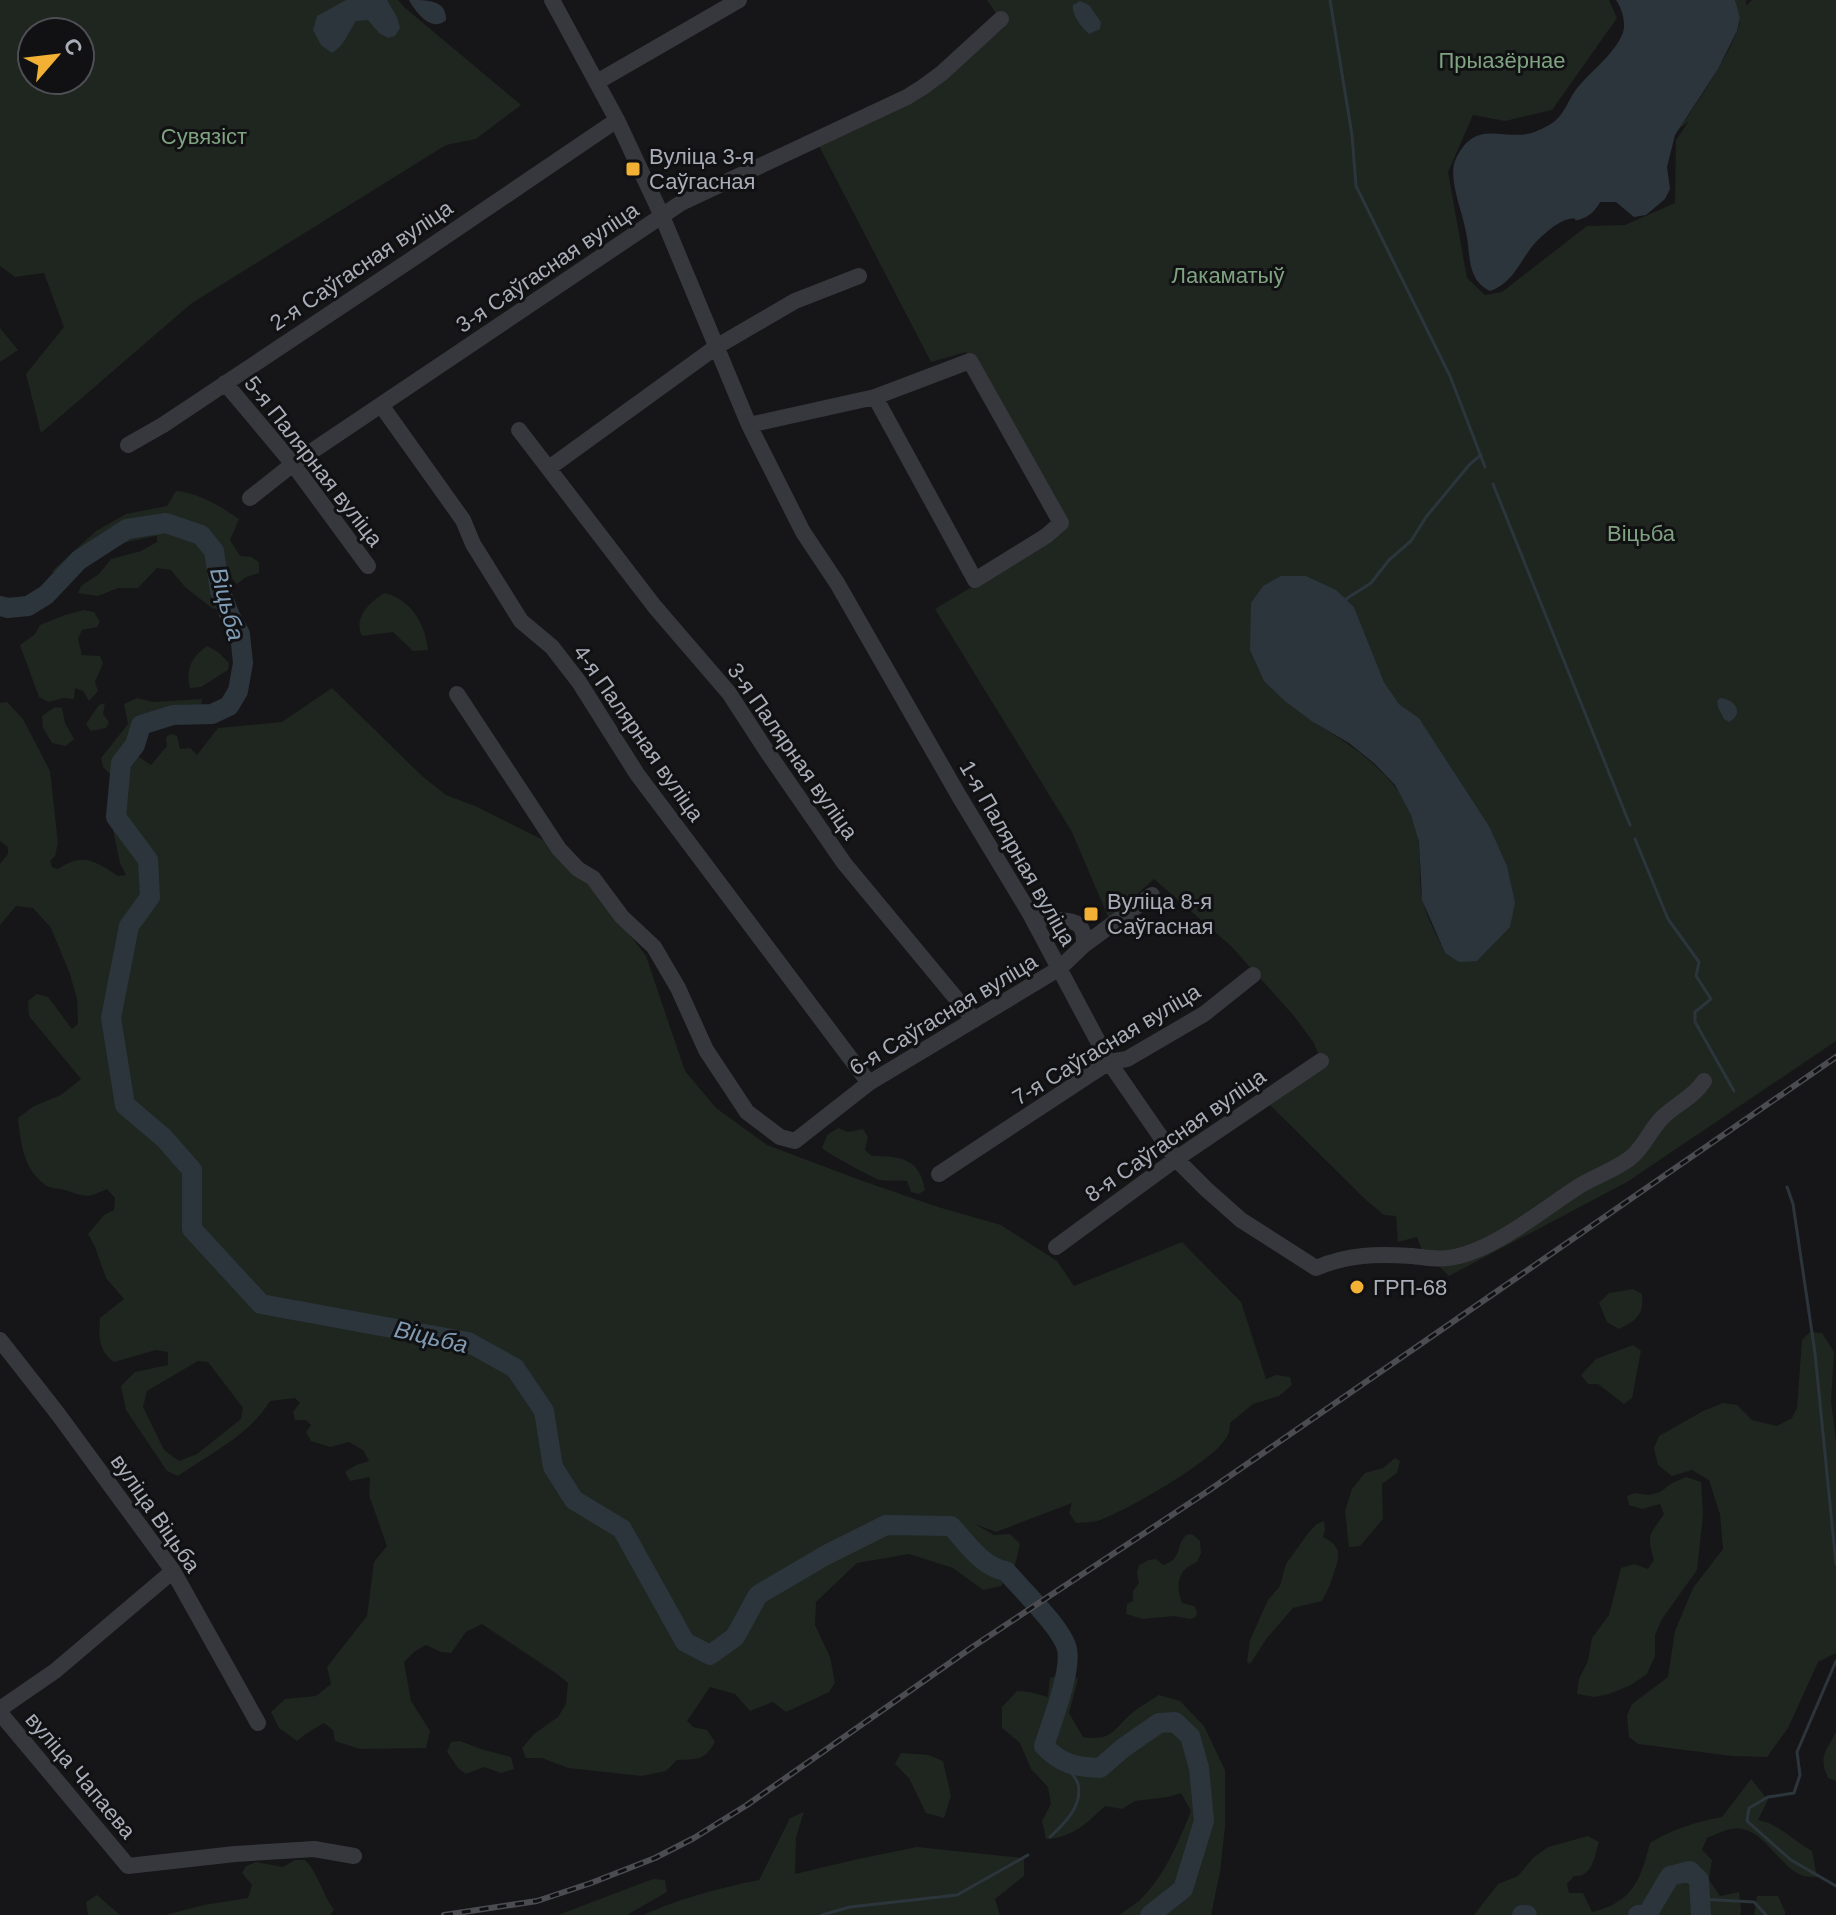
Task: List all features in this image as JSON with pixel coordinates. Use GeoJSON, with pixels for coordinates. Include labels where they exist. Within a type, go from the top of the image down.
{"type":"FeatureCollection","features":[{"type":"Feature","properties":{"kind":"street","name":"1-я Палярная вуліца"},"geometry":{"type":"LineString","coordinates":[[552,0],[617,120],[662,216],[749,425],[803,532],[837,583],[1029,912],[1109,1062],[1176,1159],[1206,1189],[1241,1220],[1316,1268],[1351,1257],[1389,1255],[1447,1259],[1473,1251],[1498,1238],[1629,1159],[1642,1147],[1662,1118],[1699,1090],[1704,1081]]}},
{"type":"Feature","properties":{"kind":"street"},"geometry":{"type":"LineString","coordinates":[[597,82],[739,0]]}},
{"type":"Feature","properties":{"kind":"street","name":"3-я Саўгасная вуліца"},"geometry":{"type":"LineString","coordinates":[[250,498],[293,464],[681,203],[907,97],[942,73],[1001,19]]}},
{"type":"Feature","properties":{"kind":"street","name":"2-я Саўгасная вуліца"},"geometry":{"type":"LineString","coordinates":[[128,445],[163,425],[617,120]]}},
{"type":"Feature","properties":{"kind":"street"},"geometry":{"type":"LineString","coordinates":[[549,468],[716,347],[795,301],[859,276]]}},
{"type":"Feature","properties":{"kind":"street"},"geometry":{"type":"LineString","coordinates":[[749,425],[875,397],[970,361],[1061,523],[1046,536],[975,580],[875,397]]}},
{"type":"Feature","properties":{"kind":"street","name":"5-я Палярная вуліца"},"geometry":{"type":"LineString","coordinates":[[225,383],[293,464],[368,566]]}},
{"type":"Feature","properties":{"kind":"street","name":"4-я Палярная вуліца"},"geometry":{"type":"LineString","coordinates":[[381,405],[463,520],[473,544],[521,621],[552,647],[579,682],[637,774],[869,1083]]}},
{"type":"Feature","properties":{"kind":"street","name":"3-я Палярная вуліца"},"geometry":{"type":"LineString","coordinates":[[519,430],[655,607],[729,693],[844,863],[974,1020]]}},
{"type":"Feature","properties":{"kind":"street","name":"6-я Саўгасная вуліца"},"geometry":{"type":"LineString","coordinates":[[457,694],[559,849],[578,869],[593,878],[622,917],[654,947],[678,988],[706,1050],[747,1112],[789,1141],[795,1141],[869,1083],[1060,968],[1084,945],[1152,895]]}},
{"type":"Feature","properties":{"kind":"street"},"geometry":{"type":"LineString","coordinates":[[1029,912],[1079,924],[1085,933],[1084,945]]}},
{"type":"Feature","properties":{"kind":"street","name":"7-я Саўгасная вуліца"},"geometry":{"type":"LineString","coordinates":[[939,1174],[1109,1062],[1127,1059],[1204,1014],[1253,975]]}},
{"type":"Feature","properties":{"kind":"street","name":"8-я Саўгасная вуліца"},"geometry":{"type":"LineString","coordinates":[[1056,1247],[1176,1159],[1321,1061]]}},
{"type":"Feature","properties":{"kind":"street","name":"вуліца Віцьба"},"geometry":{"type":"LineString","coordinates":[[0,1340],[173,1571],[258,1723]]}},
{"type":"Feature","properties":{"kind":"street"},"geometry":{"type":"LineString","coordinates":[[0,1711],[55,1671],[173,1571]]}},
{"type":"Feature","properties":{"kind":"street","name":"вуліца Чапаева"},"geometry":{"type":"LineString","coordinates":[[0,1711],[128,1866],[314,1849],[354,1856]]}},
{"type":"Feature","properties":{"kind":"green space","name":"Сувязіст"},"geometry":{"type":"Polygon","coordinates":[[[0,0],[398,0],[521,105],[476,139],[446,145],[192,303],[41,433],[26,374],[64,327],[44,273],[15,277],[0,266],[0,0]]]}},
{"type":"Feature","properties":{"kind":"green space"},"geometry":{"type":"Polygon","coordinates":[[[987,0],[1609,0],[1617,18],[1552,110],[1505,121],[1473,115],[1448,172],[1467,278],[1485,295],[1502,292],[1587,226],[1625,225],[1675,203],[1676,140],[1689,121],[1680,128],[1733,41],[1740,18],[1735,0],[1746,0],[1746,6],[1752,0],[1836,0],[1836,1041],[1627,1182],[1449,1276],[1423,1253],[1417,1237],[1398,1242],[1396,1216],[1384,1215],[1366,1200],[1269,1104],[1323,1067],[1314,1043],[1294,1016],[1231,946],[1154,879],[1109,919],[1072,832],[935,609],[1062,533],[1062,516],[966,352],[931,362],[818,144],[926,94],[1005,27],[987,0]],[[1354,607],[1313,722],[1365,757],[1395,787],[1414,823],[1419,845],[1421,894],[1436,934],[1445,953],[1477,961],[1492,944],[1489,826],[1419,718],[1399,704],[1384,682],[1354,607]]]}},
{"type":"Feature","properties":{"kind":"green space"},"geometry":{"type":"Polygon","coordinates":[[[0,328],[18,350],[0,362],[0,328]]]}},
{"type":"Feature","properties":{"kind":"green space"},"geometry":{"type":"Polygon","coordinates":[[[176,491],[201,497],[239,519],[230,540],[240,556],[259,562],[259,573],[237,584],[224,570],[214,543],[200,529],[170,520],[133,521],[96,541],[61,571],[51,572],[96,531],[126,514],[167,506],[176,491]]]}},
{"type":"Feature","properties":{"kind":"green space"},"geometry":{"type":"Polygon","coordinates":[[[150,529],[185,534],[206,547],[220,607],[213,609],[185,587],[171,570],[157,568],[138,588],[118,588],[98,596],[78,593],[81,586],[99,574],[111,559],[141,551],[157,542],[157,536],[110,542],[128,533],[150,529]]]}},
{"type":"Feature","properties":{"kind":"green space"},"geometry":{"type":"Polygon","coordinates":[[[384,593],[402,601],[415,614],[424,631],[428,650],[413,651],[393,632],[362,636],[361,617],[368,606],[384,593]]]}},
{"type":"Feature","properties":{"kind":"green space"},"geometry":{"type":"Polygon","coordinates":[[[84,610],[94,612],[100,622],[97,627],[82,630],[78,639],[82,655],[100,656],[103,663],[95,682],[98,691],[89,701],[83,691],[75,688],[74,699],[49,702],[39,697],[20,645],[35,634],[40,625],[84,610]]]}},
{"type":"Feature","properties":{"kind":"green space"},"geometry":{"type":"Polygon","coordinates":[[[207,646],[229,663],[228,670],[201,687],[190,688],[188,675],[191,664],[207,646]]]}},
{"type":"Feature","properties":{"kind":"green space"},"geometry":{"type":"Polygon","coordinates":[[[332,688],[422,776],[446,795],[545,841],[595,889],[646,956],[685,1071],[716,1108],[767,1145],[938,1207],[1001,1225],[1057,1261],[1074,1286],[1182,1242],[1241,1302],[1266,1379],[1276,1375],[1290,1377],[1292,1385],[1279,1396],[1253,1404],[1230,1423],[1225,1440],[1203,1461],[1113,1515],[1097,1521],[1076,1523],[1069,1513],[1072,1503],[996,1532],[975,1524],[994,1535],[1010,1534],[1020,1544],[1015,1565],[1001,1586],[983,1590],[953,1568],[909,1554],[857,1563],[816,1602],[815,1625],[830,1657],[835,1683],[829,1692],[786,1712],[773,1702],[750,1711],[735,1694],[710,1687],[687,1721],[693,1727],[707,1730],[715,1742],[704,1756],[677,1760],[666,1771],[642,1776],[568,1768],[542,1758],[526,1758],[522,1748],[534,1734],[558,1717],[566,1704],[568,1683],[482,1624],[466,1632],[451,1653],[426,1645],[404,1662],[411,1701],[430,1731],[426,1748],[360,1749],[335,1741],[333,1730],[324,1723],[297,1741],[279,1728],[271,1712],[285,1699],[316,1696],[331,1684],[327,1667],[367,1616],[374,1562],[387,1546],[369,1495],[370,1477],[350,1481],[345,1472],[369,1461],[363,1450],[349,1442],[330,1447],[311,1441],[306,1432],[311,1425],[306,1420],[295,1420],[293,1412],[300,1403],[295,1398],[270,1401],[240,1434],[178,1476],[167,1471],[126,1410],[121,1386],[135,1372],[168,1365],[168,1352],[156,1350],[114,1362],[101,1343],[100,1318],[124,1299],[106,1278],[88,1234],[104,1215],[114,1210],[115,1198],[107,1189],[86,1196],[47,1186],[33,1172],[22,1147],[18,1118],[34,1106],[61,1095],[81,1079],[29,1016],[28,1001],[37,994],[48,997],[72,1029],[78,1024],[77,999],[70,974],[51,928],[33,908],[16,906],[0,925],[0,864],[8,854],[8,847],[0,841],[0,703],[7,702],[23,719],[50,771],[58,843],[55,856],[50,861],[52,867],[58,869],[75,861],[89,860],[118,876],[126,875],[120,863],[108,807],[110,774],[103,767],[101,758],[128,724],[124,704],[137,698],[153,702],[202,699],[200,711],[145,730],[136,755],[151,765],[167,746],[166,737],[171,734],[177,736],[180,749],[190,748],[197,755],[218,728],[282,722],[332,688]],[[198,1361],[147,1391],[143,1407],[164,1450],[179,1461],[197,1454],[241,1419],[243,1408],[208,1362],[198,1361]]]}},
{"type":"Feature","properties":{"kind":"green space"},"geometry":{"type":"Polygon","coordinates":[[[105,703],[103,714],[109,722],[106,728],[91,731],[86,724],[99,705],[105,703]]]}},
{"type":"Feature","properties":{"kind":"green space"},"geometry":{"type":"Polygon","coordinates":[[[55,707],[62,708],[65,723],[74,739],[66,746],[52,743],[43,728],[42,716],[55,707]]]}},
{"type":"Feature","properties":{"kind":"green space"},"geometry":{"type":"Polygon","coordinates":[[[838,1128],[848,1132],[863,1129],[868,1137],[865,1150],[872,1156],[908,1161],[919,1172],[925,1190],[919,1194],[911,1192],[907,1181],[876,1179],[826,1151],[822,1148],[827,1135],[838,1128]]]}},
{"type":"Feature","properties":{"kind":"green space"},"geometry":{"type":"Polygon","coordinates":[[[1633,1289],[1642,1294],[1642,1307],[1635,1320],[1619,1329],[1607,1322],[1599,1303],[1609,1293],[1633,1289]]]}},
{"type":"Feature","properties":{"kind":"green space"},"geometry":{"type":"Polygon","coordinates":[[[1810,1332],[1822,1333],[1834,1352],[1831,1401],[1836,1441],[1836,1653],[1818,1662],[1788,1728],[1767,1757],[1732,1756],[1638,1744],[1629,1737],[1627,1715],[1632,1704],[1668,1677],[1675,1631],[1693,1588],[1723,1549],[1720,1514],[1709,1480],[1692,1470],[1672,1476],[1658,1465],[1654,1448],[1659,1436],[1723,1403],[1737,1405],[1752,1420],[1777,1426],[1792,1418],[1797,1408],[1802,1340],[1810,1332]]]}},
{"type":"Feature","properties":{"kind":"green space"},"geometry":{"type":"Polygon","coordinates":[[[1633,1345],[1641,1351],[1632,1398],[1624,1404],[1598,1384],[1588,1384],[1581,1375],[1596,1359],[1633,1345]]]}},
{"type":"Feature","properties":{"kind":"green space"},"geometry":{"type":"Polygon","coordinates":[[[1395,1458],[1400,1461],[1397,1473],[1382,1484],[1383,1519],[1360,1546],[1349,1547],[1345,1511],[1352,1489],[1365,1473],[1383,1468],[1395,1458]]]}},
{"type":"Feature","properties":{"kind":"green space"},"geometry":{"type":"Polygon","coordinates":[[[1686,1477],[1701,1482],[1703,1515],[1697,1570],[1662,1619],[1655,1635],[1655,1656],[1647,1674],[1609,1694],[1594,1697],[1577,1694],[1592,1638],[1609,1615],[1621,1568],[1634,1564],[1648,1569],[1654,1560],[1650,1539],[1664,1514],[1660,1504],[1642,1509],[1629,1505],[1627,1496],[1660,1492],[1686,1477]]]}},
{"type":"Feature","properties":{"kind":"green space"},"geometry":{"type":"Polygon","coordinates":[[[1324,1521],[1323,1537],[1337,1549],[1338,1558],[1324,1598],[1293,1608],[1250,1664],[1247,1662],[1250,1640],[1268,1600],[1280,1586],[1286,1564],[1309,1532],[1324,1521]]]}},
{"type":"Feature","properties":{"kind":"green space"},"geometry":{"type":"Polygon","coordinates":[[[1192,1534],[1200,1541],[1201,1553],[1197,1562],[1182,1573],[1179,1590],[1182,1603],[1194,1606],[1196,1617],[1143,1619],[1126,1614],[1127,1604],[1133,1601],[1133,1591],[1139,1583],[1139,1565],[1156,1559],[1163,1565],[1169,1563],[1186,1535],[1192,1534]]]}},
{"type":"Feature","properties":{"kind":"green space"},"geometry":{"type":"Polygon","coordinates":[[[1070,1673],[1078,1679],[1069,1713],[1083,1737],[1106,1736],[1135,1710],[1159,1695],[1180,1701],[1204,1726],[1225,1770],[1225,1827],[1211,1915],[1119,1915],[1149,1891],[1170,1858],[1191,1811],[1181,1793],[1135,1801],[1122,1809],[1105,1806],[1071,1833],[1046,1839],[1042,1821],[1051,1804],[1048,1787],[1031,1769],[1020,1743],[1002,1728],[1002,1707],[1017,1691],[1048,1697],[1050,1678],[1070,1673]]]}},
{"type":"Feature","properties":{"kind":"green space"},"geometry":{"type":"Polygon","coordinates":[[[1836,1732],[1836,1781],[1828,1778],[1824,1759],[1836,1732]]]}},
{"type":"Feature","properties":{"kind":"green space"},"geometry":{"type":"Polygon","coordinates":[[[460,1741],[511,1757],[514,1769],[501,1773],[484,1767],[466,1774],[447,1752],[451,1742],[460,1741]]]}},
{"type":"Feature","properties":{"kind":"green space"},"geometry":{"type":"Polygon","coordinates":[[[901,1753],[928,1755],[943,1761],[951,1796],[944,1818],[926,1813],[909,1778],[895,1764],[901,1753]]]}},
{"type":"Feature","properties":{"kind":"green space"},"geometry":{"type":"Polygon","coordinates":[[[1751,1779],[1768,1800],[1758,1820],[1780,1829],[1812,1851],[1817,1877],[1803,1876],[1791,1869],[1751,1832],[1731,1829],[1707,1838],[1702,1850],[1712,1860],[1709,1880],[1720,1896],[1739,1892],[1740,1915],[1474,1915],[1498,1884],[1518,1876],[1533,1858],[1548,1847],[1588,1836],[1599,1842],[1594,1860],[1589,1870],[1574,1876],[1567,1884],[1569,1893],[1583,1893],[1592,1912],[1606,1908],[1633,1888],[1650,1843],[1684,1827],[1722,1817],[1751,1779]]]}},
{"type":"Feature","properties":{"kind":"green space"},"geometry":{"type":"Polygon","coordinates":[[[804,1812],[796,1837],[795,1874],[917,1847],[1024,1858],[1024,1876],[995,1899],[1000,1915],[643,1915],[700,1894],[759,1880],[790,1818],[804,1812]]]}},
{"type":"Feature","properties":{"kind":"green space"},"geometry":{"type":"Polygon","coordinates":[[[295,1860],[305,1860],[314,1871],[334,1910],[330,1915],[165,1915],[248,1898],[252,1885],[242,1873],[246,1866],[256,1862],[283,1867],[295,1860]]]}},
{"type":"Feature","properties":{"kind":"green space"},"geometry":{"type":"Polygon","coordinates":[[[653,1879],[665,1880],[667,1892],[627,1915],[558,1915],[653,1879]]]}},
{"type":"Feature","properties":{"kind":"green space"},"geometry":{"type":"Polygon","coordinates":[[[97,1895],[120,1915],[88,1915],[86,1902],[97,1895]]]}},
{"type":"Feature","properties":{"kind":"green space"},"geometry":{"type":"Polygon","coordinates":[[[1757,1896],[1778,1896],[1785,1915],[1754,1915],[1757,1896]]]}},
{"type":"Feature","properties":{"kind":"shaded area"},"geometry":{"type":"Polygon","coordinates":[[[346,0],[387,0],[400,28],[395,36],[388,38],[368,20],[356,21],[343,43],[332,53],[321,45],[313,30],[317,16],[346,0]]]}},
{"type":"Feature","properties":{"kind":"shaded area"},"geometry":{"type":"Polygon","coordinates":[[[409,0],[439,5],[446,20],[430,23],[409,0]]]}},
{"type":"Feature","properties":{"kind":"shaded area"},"geometry":{"type":"Polygon","coordinates":[[[1616,0],[1735,0],[1740,18],[1718,69],[1675,135],[1667,167],[1670,189],[1665,199],[1646,215],[1634,217],[1616,202],[1600,202],[1584,218],[1569,219],[1548,231],[1535,243],[1507,281],[1490,291],[1477,280],[1471,266],[1453,177],[1455,161],[1472,138],[1482,134],[1527,134],[1555,121],[1575,91],[1622,35],[1623,17],[1616,0]]]}},
{"type":"Feature","properties":{"kind":"shaded area"},"geometry":{"type":"Polygon","coordinates":[[[1080,1],[1089,5],[1101,22],[1100,29],[1089,34],[1080,25],[1073,5],[1080,1]]]}},
{"type":"Feature","properties":{"kind":"shaded area"},"geometry":{"type":"Polygon","coordinates":[[[1281,576],[1306,576],[1336,590],[1354,607],[1384,682],[1399,704],[1419,718],[1489,826],[1507,866],[1515,902],[1510,927],[1477,961],[1459,962],[1445,953],[1422,900],[1419,842],[1411,815],[1395,785],[1349,743],[1313,722],[1264,681],[1250,650],[1251,603],[1263,586],[1281,576]]]}},
{"type":"Feature","properties":{"kind":"shaded area"},"geometry":{"type":"Polygon","coordinates":[[[1720,698],[1736,707],[1736,715],[1729,722],[1718,707],[1720,698]]]}},
{"type":"Feature","properties":{"kind":"waterway"},"geometry":{"type":"LineString","coordinates":[[1330,0],[1352,135],[1356,186],[1450,376],[1485,467]]}},
{"type":"Feature","properties":{"kind":"waterway"},"geometry":{"type":"LineString","coordinates":[[1346,599],[1371,583],[1389,560],[1411,541],[1426,517],[1481,455]]}},
{"type":"Feature","properties":{"kind":"waterway"},"geometry":{"type":"LineString","coordinates":[[1493,484],[1630,825]]}},
{"type":"Feature","properties":{"kind":"waterway","name":"Віцьба"},"geometry":{"type":"LineString","coordinates":[[0,606],[28,606],[46,595],[79,560],[127,529],[166,523],[201,535],[214,551],[220,591],[240,634],[243,663],[238,691],[229,706],[212,714],[173,715],[141,725],[135,745],[121,763],[116,817],[148,860],[150,897],[129,926],[111,1018],[125,1105],[164,1138],[192,1170],[192,1229],[261,1304],[468,1342],[515,1368],[544,1411],[553,1467],[574,1500],[622,1529],[685,1642],[710,1655],[735,1637],[758,1595],[826,1555],[886,1525],[951,1526],[982,1559],[1006,1571],[1064,1640],[1068,1659],[1066,1670],[1044,1746],[1050,1752],[1069,1763],[1100,1768],[1159,1723],[1175,1722],[1190,1736],[1199,1768],[1204,1821],[1183,1889],[1150,1915]]}},
{"type":"Feature","properties":{"kind":"waterway"},"geometry":{"type":"LineString","coordinates":[[1635,839],[1668,919],[1699,962],[1696,976],[1711,999],[1695,1012],[1695,1022],[1734,1091]]}},
{"type":"Feature","properties":{"kind":"waterway"},"geometry":{"type":"LineString","coordinates":[[1787,1187],[1793,1204],[1815,1353],[1836,1564]]}},
{"type":"Feature","properties":{"kind":"waterway"},"geometry":{"type":"LineString","coordinates":[[1836,1661],[1797,1752],[1800,1775],[1794,1793],[1768,1797],[1749,1808],[1747,1821],[1791,1860],[1836,1886]]}},
{"type":"Feature","properties":{"kind":"waterway"},"geometry":{"type":"LineString","coordinates":[[1050,1837],[1071,1814],[1078,1800],[1078,1784],[1063,1761]]}},
{"type":"Feature","properties":{"kind":"waterway"},"geometry":{"type":"LineString","coordinates":[[822,1915],[850,1907],[957,1895],[1028,1855]]}},
{"type":"Feature","properties":{"kind":"waterway","name":"Віцьба"},"geometry":{"type":"LineString","coordinates":[[1638,1915],[1648,1913],[1670,1876],[1690,1871],[1699,1880],[1701,1915]]}},
{"type":"Feature","properties":{"kind":"waterway"},"geometry":{"type":"LineString","coordinates":[[1699,1899],[1754,1902],[1766,1915]]}},
{"type":"Feature","properties":{"kind":"waterway","name":"Віцьба"},"geometry":{"type":"LineString","coordinates":[[1522,1915],[1527,1915]]}},
{"type":"Feature","properties":{"kind":"railway"},"geometry":{"type":"LineString","coordinates":[[444,1915],[537,1901],[655,1858],[694,1838],[747,1805],[971,1648],[1208,1491],[1836,1057]]}},
{"type":"Feature","properties":{"kind":"place","name":"Вуліца 3-я Саўгасная"},"geometry":{"type":"Point","coordinates":[633,169]}},
{"type":"Feature","properties":{"kind":"place","name":"Вуліца 8-я Саўгасная"},"geometry":{"type":"Point","coordinates":[1091,914]}},
{"type":"Feature","properties":{"kind":"place","name":"ГРП-68"},"geometry":{"type":"Point","coordinates":[1357,1287]}},
{"type":"Feature","properties":{"kind":"park label","name":"Прыазёрнае"},"geometry":{"type":"Point","coordinates":[1502,60]}},
{"type":"Feature","properties":{"kind":"park label","name":"Лакаматыў"},"geometry":{"type":"Point","coordinates":[1228,275]}}]}
